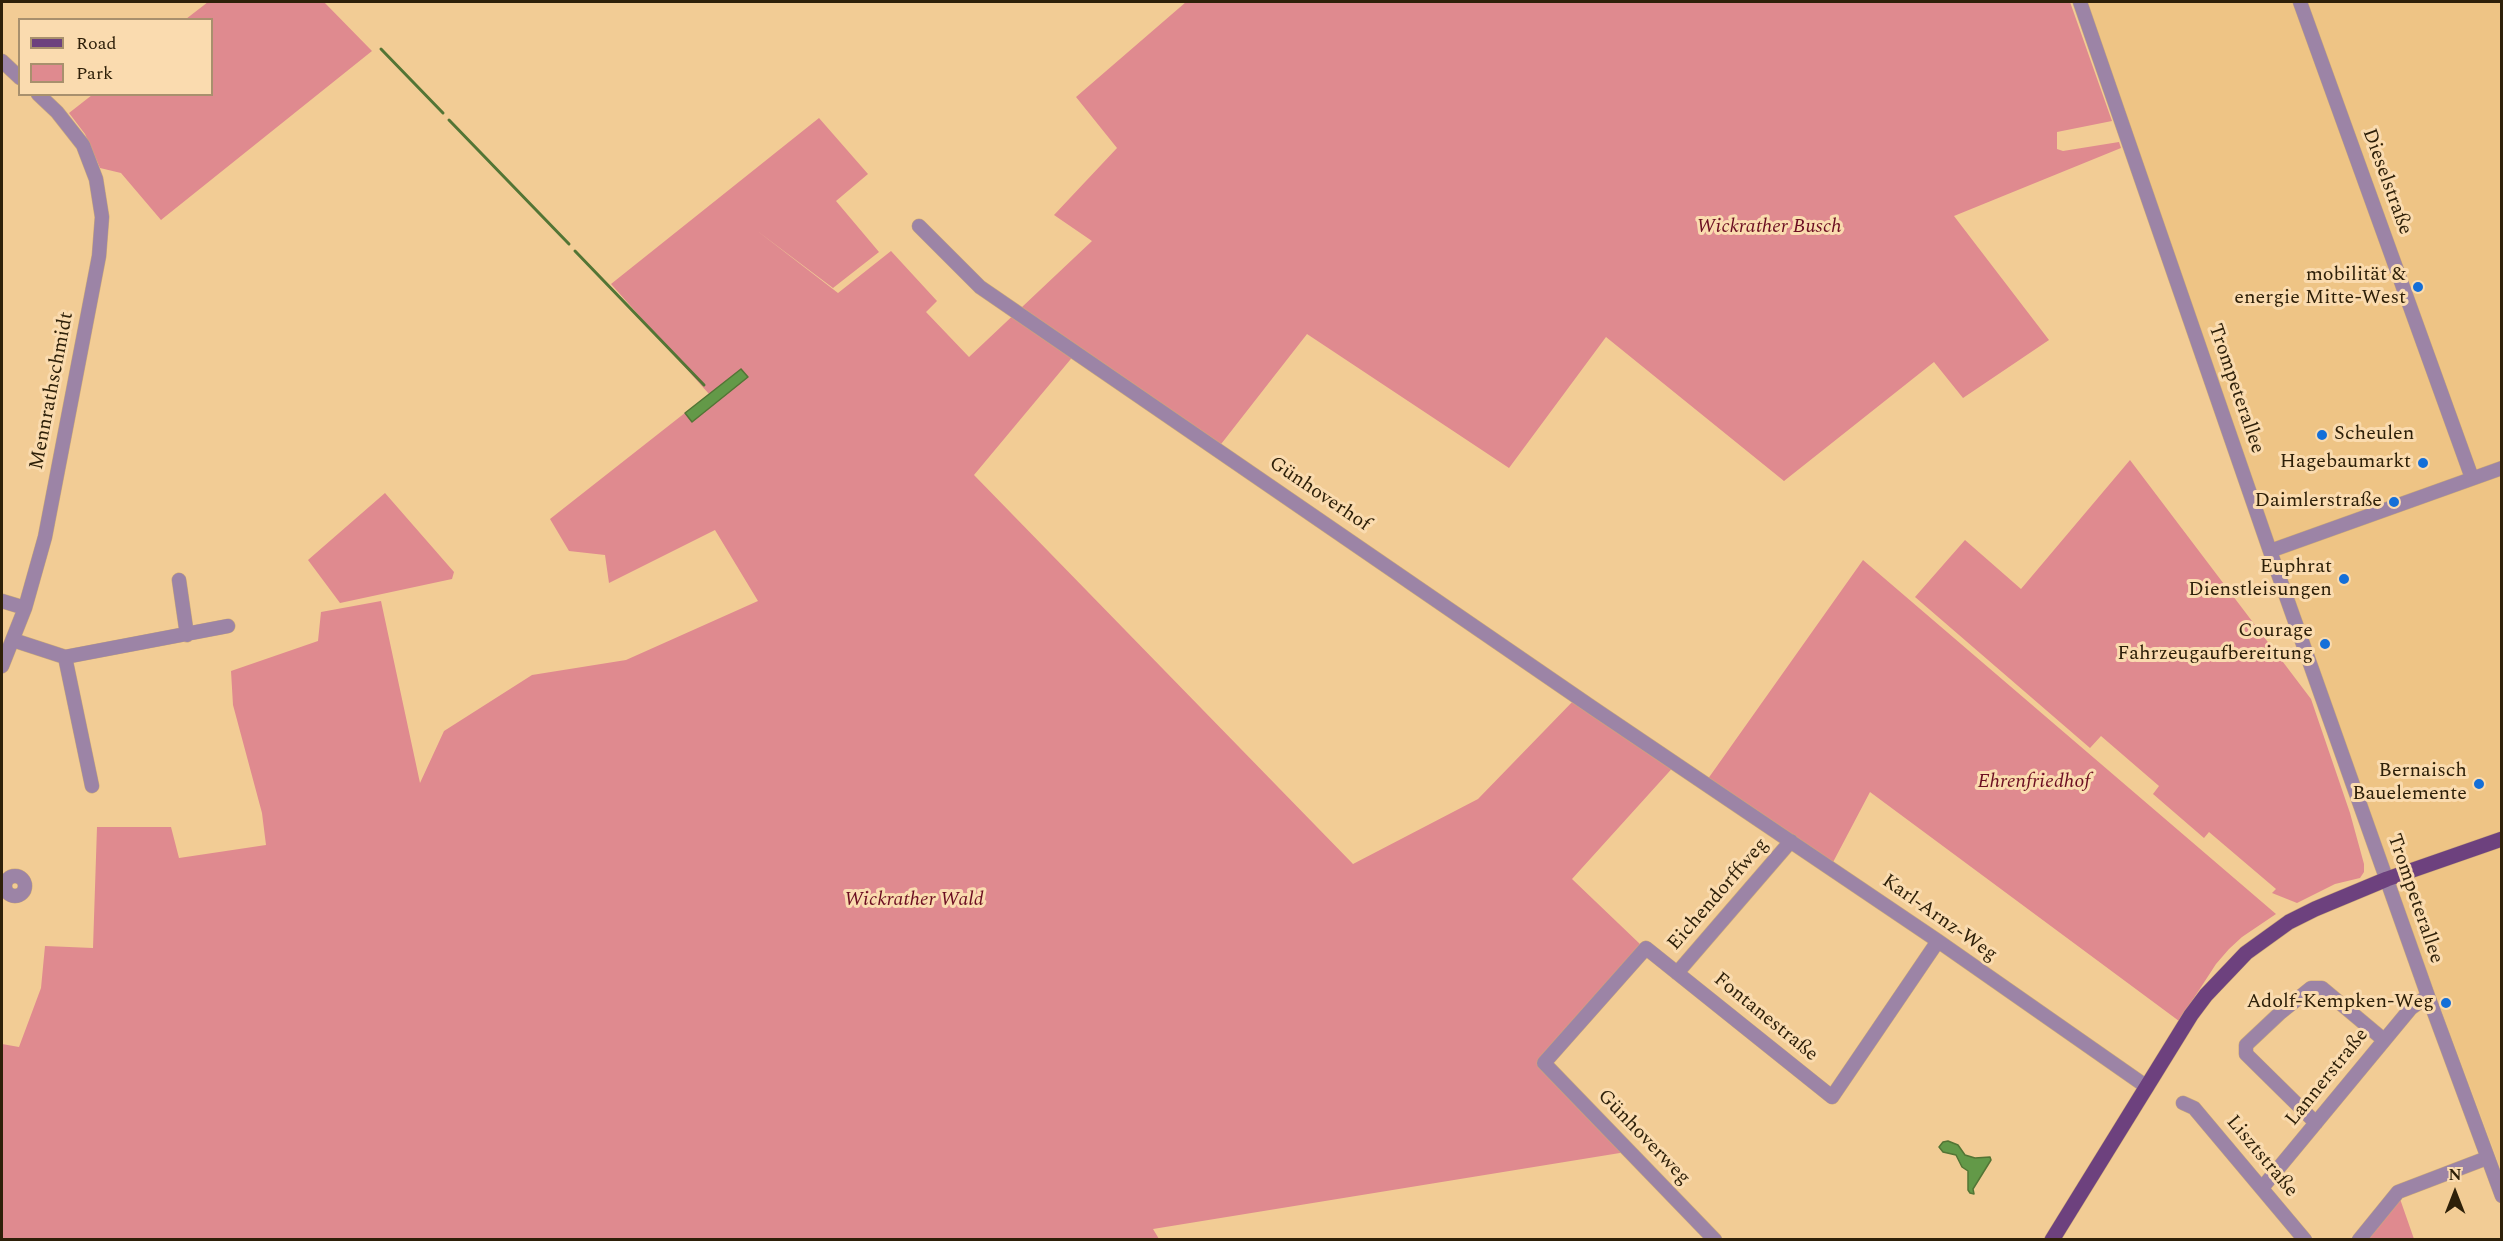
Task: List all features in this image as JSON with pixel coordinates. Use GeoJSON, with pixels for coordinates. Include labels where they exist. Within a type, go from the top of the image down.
{"type":"FeatureCollection","features":[{"type":"Feature","properties":{"kind":"main road"},"geometry":{"type":"LineString","coordinates":[[2052,1239],[2206,995],[2246,953],[2289,922],[2315,909],[2387,879],[2502,839]]}},
{"type":"Feature","properties":{"kind":"street","name":"Trompeterallee"},"geometry":{"type":"LineString","coordinates":[[2080,2],[2270,551],[2428,996],[2502,1196]]}},
{"type":"Feature","properties":{"kind":"street","name":"Dieselstraße"},"geometry":{"type":"LineString","coordinates":[[2300,2],[2472,478]]}},
{"type":"Feature","properties":{"kind":"street"},"geometry":{"type":"LineString","coordinates":[[2,61],[18,76]]}},
{"type":"Feature","properties":{"kind":"street","name":"Mennrathschmidt"},"geometry":{"type":"LineString","coordinates":[[2,666],[25,608],[45,537],[99,256],[102,217],[96,179],[83,145],[57,112],[40,96]]}},
{"type":"Feature","properties":{"kind":"street","name":"Günhoverhof"},"geometry":{"type":"LineString","coordinates":[[919,226],[980,287],[1707,785]]}},
{"type":"Feature","properties":{"kind":"street"},"geometry":{"type":"LineString","coordinates":[[2270,551],[2502,468]]}},
{"type":"Feature","properties":{"kind":"street"},"geometry":{"type":"LineString","coordinates":[[179,580],[187,635]]}},
{"type":"Feature","properties":{"kind":"street"},"geometry":{"type":"LineString","coordinates":[[2,601],[25,608]]}},
{"type":"Feature","properties":{"kind":"street"},"geometry":{"type":"LineString","coordinates":[[13,640],[66,657],[228,626]]}},
{"type":"Feature","properties":{"kind":"street"},"geometry":{"type":"LineString","coordinates":[[66,657],[92,786]]}},
{"type":"Feature","properties":{"kind":"street","name":"Karl-Arnz-Weg"},"geometry":{"type":"LineString","coordinates":[[1707,785],[1938,941],[2147,1087]]}},
{"type":"Feature","properties":{"kind":"street","name":"Eichendorffweg"},"geometry":{"type":"LineString","coordinates":[[1677,973],[1791,841]]}},
{"type":"Feature","properties":{"kind":"street","name":"Fontanestraße"},"geometry":{"type":"LineString","coordinates":[[1544,1063],[1646,948],[1832,1097],[1938,941]]}},
{"type":"Feature","properties":{"kind":"street"},"geometry":{"type":"LineString","coordinates":[[2316,1124],[2247,1054],[2246,1046],[2280,1013],[2311,988],[2322,988],[2384,1040]]}},
{"type":"Feature","properties":{"kind":"street","name":"Lannerstraße"},"geometry":{"type":"LineString","coordinates":[[2262,1188],[2411,1008],[2428,996]]}},
{"type":"Feature","properties":{"kind":"street","name":"Günhoverweg"},"geometry":{"type":"LineString","coordinates":[[1544,1063],[1715,1239]]}},
{"type":"Feature","properties":{"kind":"street","name":"Lisztstraße"},"geometry":{"type":"LineString","coordinates":[[2183,1103],[2193,1108],[2305,1239]]}},
{"type":"Feature","properties":{"kind":"street"},"geometry":{"type":"LineString","coordinates":[[2359,1239],[2398,1192],[2487,1158]]}},
{"type":"Feature","properties":{"kind":"shaded area"},"geometry":{"type":"Polygon","coordinates":[[[2085,2],[2501,2],[2501,1170],[2363,800],[2085,2]]]}},
{"type":"Feature","properties":{"kind":"shaded area"},"geometry":{"type":"Polygon","coordinates":[[[741,369],[748,377],[692,422],[685,413],[741,369]]]}},
{"type":"Feature","properties":{"kind":"shaded area"},"geometry":{"type":"Polygon","coordinates":[[[1948,1141],[1958,1145],[1965,1155],[1975,1158],[1990,1157],[1991,1160],[1973,1189],[1974,1194],[1968,1190],[1968,1171],[1962,1167],[1956,1155],[1943,1152],[1939,1147],[1943,1142],[1948,1141]]]}},
{"type":"Feature","properties":{"kind":"green space"},"geometry":{"type":"Polygon","coordinates":[[[208,2],[324,2],[372,51],[161,220],[121,173],[100,168],[85,134],[69,113],[91,96],[213,96],[213,18],[187,18],[208,2]]]}},
{"type":"Feature","properties":{"kind":"green space","name":"Wickrather Wald"},"geometry":{"type":"Polygon","coordinates":[[[1186,2],[2070,2],[2112,121],[2057,132],[2057,149],[2063,151],[2119,142],[2121,148],[1954,216],[2049,340],[1963,398],[1934,362],[1784,481],[1606,337],[1509,468],[1307,334],[1218,448],[1075,354],[974,475],[1353,864],[1478,799],[1577,697],[1677,763],[1572,879],[1641,945],[1538,1063],[1626,1152],[1153,1229],[1159,1239],[2,1239],[2,1044],[19,1047],[41,988],[45,946],[93,948],[97,827],[171,827],[179,858],[266,845],[262,813],[233,705],[231,671],[318,641],[321,612],[381,601],[420,783],[444,731],[532,675],[626,660],[758,601],[715,530],[609,583],[605,555],[569,551],[550,519],[709,394],[611,284],[819,118],[868,174],[836,201],[879,252],[833,288],[756,230],[838,293],[891,251],[937,301],[926,312],[969,357],[1092,241],[1054,215],[1117,148],[1076,97],[1186,2]]]}},
{"type":"Feature","properties":{"kind":"green space"},"geometry":{"type":"Polygon","coordinates":[[[2130,460],[2311,699],[2350,813],[2364,864],[2364,872],[2360,878],[2335,884],[2297,903],[2272,893],[2276,889],[2209,832],[2204,838],[2153,794],[2159,786],[2101,736],[2090,748],[1915,597],[1965,540],[2021,589],[2130,460]]]}},
{"type":"Feature","properties":{"kind":"green space"},"geometry":{"type":"Polygon","coordinates":[[[385,493],[454,572],[452,579],[340,603],[308,560],[385,493]]]}},
{"type":"Feature","properties":{"kind":"green space","name":"Ehrenfriedhof"},"geometry":{"type":"Polygon","coordinates":[[[1863,560],[2276,914],[2242,937],[2229,949],[2216,964],[2179,1021],[1870,792],[1831,866],[1705,783],[1863,560]]]}},
{"type":"Feature","properties":{"kind":"green space"},"geometry":{"type":"Polygon","coordinates":[[[2399,1196],[2414,1239],[2364,1239],[2399,1196]]]}},
{"type":"Feature","properties":{"kind":"waterway"},"geometry":{"type":"LineString","coordinates":[[381,49],[443,113]]}},
{"type":"Feature","properties":{"kind":"waterway"},"geometry":{"type":"LineString","coordinates":[[449,120],[569,244]]}},
{"type":"Feature","properties":{"kind":"waterway"},"geometry":{"type":"LineString","coordinates":[[575,251],[704,385]]}},
{"type":"Feature","properties":{"kind":"place","name":"mobilität & energie Mitte-West"},"geometry":{"type":"Point","coordinates":[2418,287]}},
{"type":"Feature","properties":{"kind":"place","name":"Scheulen"},"geometry":{"type":"Point","coordinates":[2322,435]}},
{"type":"Feature","properties":{"kind":"place","name":"Hagebaumarkt"},"geometry":{"type":"Point","coordinates":[2423,463]}},
{"type":"Feature","properties":{"kind":"place","name":"Daimlerstraße"},"geometry":{"type":"Point","coordinates":[2394,502]}},
{"type":"Feature","properties":{"kind":"place","name":"Euphrat Dienstleisungen"},"geometry":{"type":"Point","coordinates":[2344,579]}},
{"type":"Feature","properties":{"kind":"place","name":"Courage Fahrzeugaufbereitung"},"geometry":{"type":"Point","coordinates":[2325,644]}},
{"type":"Feature","properties":{"kind":"place","name":"Bernaisch Bauelemente"},"geometry":{"type":"Point","coordinates":[2479,784]}},
{"type":"Feature","properties":{"kind":"place","name":"Adolf-Kempken-Weg"},"geometry":{"type":"Point","coordinates":[2446,1003]}},
{"type":"Feature","properties":{"kind":"park label","name":"Wickrather Busch"},"geometry":{"type":"Point","coordinates":[1769,228]}}]}
